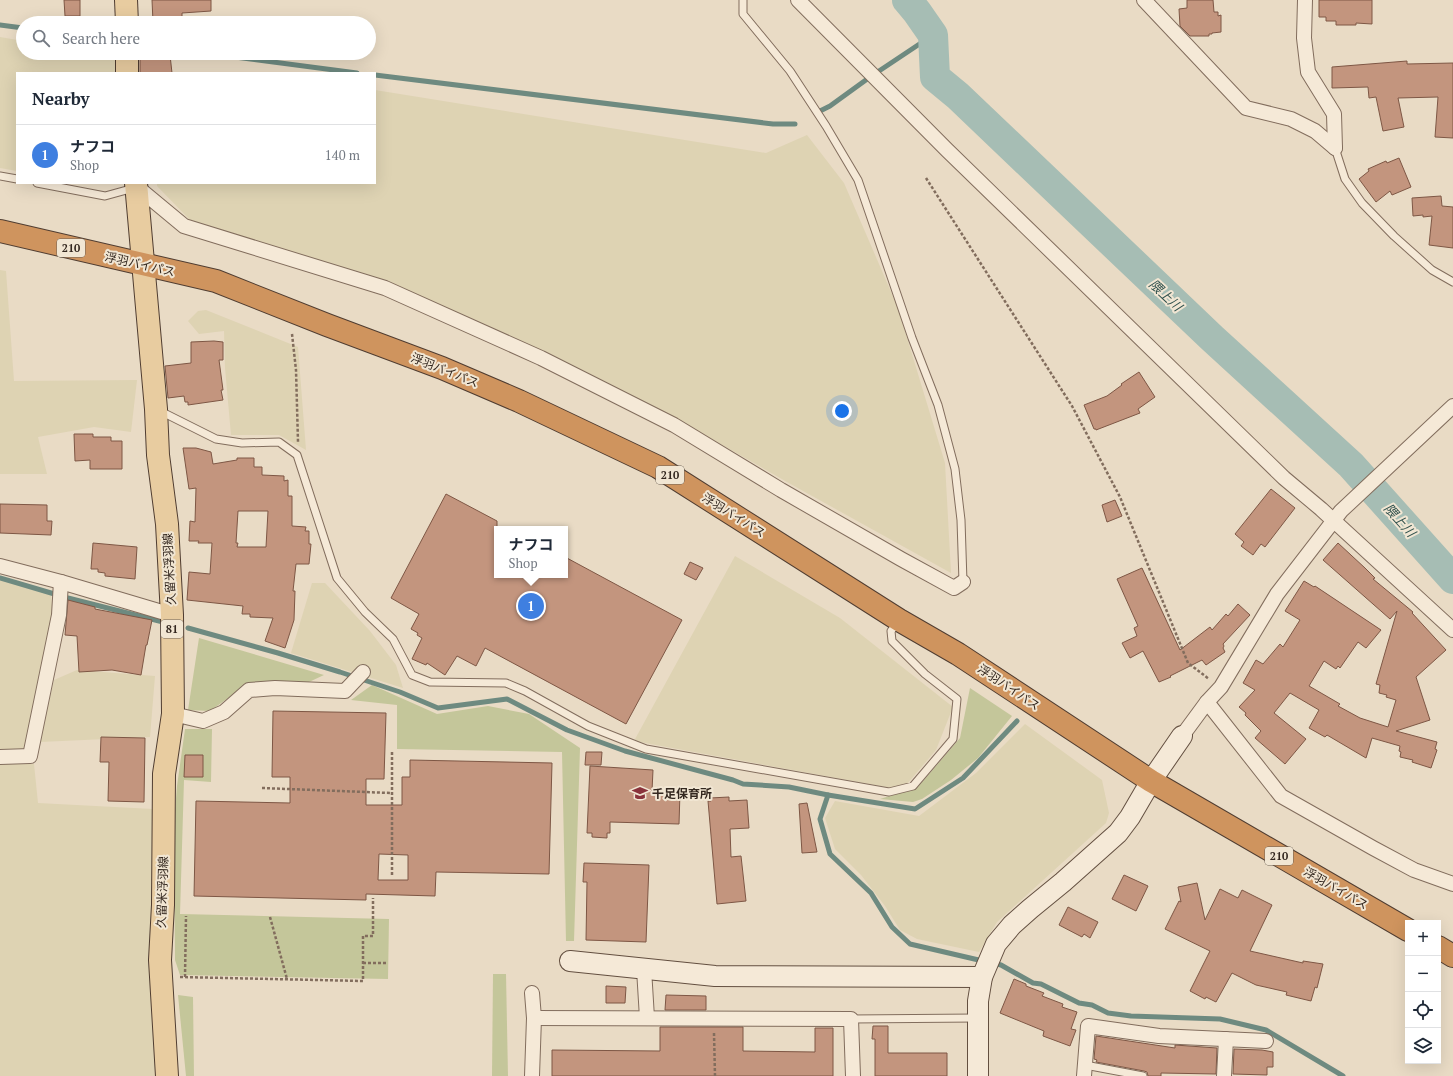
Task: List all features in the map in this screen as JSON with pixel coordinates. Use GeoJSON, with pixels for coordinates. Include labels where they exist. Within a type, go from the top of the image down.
{"type":"FeatureCollection","features":[{"type":"Feature","properties":{"kind":"highway","name":"浮羽バイパス"},"geometry":{"type":"LineString","coordinates":[[0,231],[216,281],[442,368],[519,400],[658,468],[899,620],[958,654],[1151,781],[1405,928]]}},
{"type":"Feature","properties":{"kind":"highway"},"geometry":{"type":"LineString","coordinates":[[1441,949],[1453,956]]}},
{"type":"Feature","properties":{"kind":"main road"},"geometry":{"type":"LineString","coordinates":[[126,0],[127,16]]}},
{"type":"Feature","properties":{"kind":"main road","name":"久留米浮羽線"},"geometry":{"type":"LineString","coordinates":[[137,185],[156,409],[158,455],[166,524],[172,615],[173,714],[164,774],[163,905],[160,960],[166,1076]]}},
{"type":"Feature","properties":{"kind":"street"},"geometry":{"type":"LineString","coordinates":[[798,0],[941,145],[1284,478],[1337,516],[1453,630]]}},
{"type":"Feature","properties":{"kind":"street"},"geometry":{"type":"LineString","coordinates":[[1144,0],[1246,108],[1291,119],[1315,131],[1335,148]]}},
{"type":"Feature","properties":{"kind":"street"},"geometry":{"type":"LineString","coordinates":[[1305,0],[1304,38],[1308,72],[1334,114],[1335,148]]}},
{"type":"Feature","properties":{"kind":"street"},"geometry":{"type":"LineString","coordinates":[[137,185],[184,226],[385,288],[541,358],[674,425],[826,516],[954,588],[963,582]]}},
{"type":"Feature","properties":{"kind":"street"},"geometry":{"type":"LineString","coordinates":[[978,1076],[978,1001],[982,977],[996,944],[1012,925],[1118,833],[1130,817],[1151,781],[1182,736],[1207,702],[1221,687],[1277,594],[1337,516],[1453,406]]}},
{"type":"Feature","properties":{"kind":"street"},"geometry":{"type":"LineString","coordinates":[[0,566],[61,582],[172,615]]}},
{"type":"Feature","properties":{"kind":"street"},"geometry":{"type":"LineString","coordinates":[[0,756],[30,756],[59,615],[61,582]]}},
{"type":"Feature","properties":{"kind":"street"},"geometry":{"type":"LineString","coordinates":[[173,714],[203,721],[224,712],[249,690],[275,688],[345,691],[363,672]]}},
{"type":"Feature","properties":{"kind":"street"},"geometry":{"type":"LineString","coordinates":[[1207,702],[1281,796],[1414,870],[1453,884]]}},
{"type":"Feature","properties":{"kind":"street"},"geometry":{"type":"LineString","coordinates":[[570,961],[715,976],[982,977]]}},
{"type":"Feature","properties":{"kind":"street"},"geometry":{"type":"LineString","coordinates":[[644,968],[647,1018]]}},
{"type":"Feature","properties":{"kind":"street"},"geometry":{"type":"LineString","coordinates":[[532,993],[534,1018],[532,1076]]}},
{"type":"Feature","properties":{"kind":"street"},"geometry":{"type":"LineString","coordinates":[[534,1018],[851,1019],[853,1076]]}},
{"type":"Feature","properties":{"kind":"street"},"geometry":{"type":"LineString","coordinates":[[1085,1070],[1088,1026],[1159,1036],[1266,1041]]}},
{"type":"Feature","properties":{"kind":"street"},"geometry":{"type":"LineString","coordinates":[[1224,1076],[1226,1039]]}},
{"type":"Feature","properties":{"kind":"lane"},"geometry":{"type":"LineString","coordinates":[[743,0],[744,14],[790,72],[826,126],[858,180],[912,338],[938,405],[955,469],[961,520],[963,582]]}},
{"type":"Feature","properties":{"kind":"lane"},"geometry":{"type":"LineString","coordinates":[[1335,148],[1345,179],[1362,204],[1394,236],[1432,270],[1453,282]]}},
{"type":"Feature","properties":{"kind":"lane"},"geometry":{"type":"LineString","coordinates":[[0,176],[16,179]]}},
{"type":"Feature","properties":{"kind":"lane"},"geometry":{"type":"LineString","coordinates":[[42,184],[105,196],[137,185]]}},
{"type":"Feature","properties":{"kind":"lane"},"geometry":{"type":"LineString","coordinates":[[156,409],[216,439],[242,443],[279,442],[297,454],[337,578],[365,612],[393,639],[412,675],[430,682],[506,683],[525,691],[588,726],[646,749],[889,792],[913,786],[953,739],[957,699],[925,674],[892,641],[891,631],[899,620]]}},
{"type":"Feature","properties":{"kind":"lane"},"geometry":{"type":"LineString","coordinates":[[851,1019],[977,1018]]}},
{"type":"Feature","properties":{"kind":"lane"},"geometry":{"type":"LineString","coordinates":[[1085,1070],[1143,1076]]}},
{"type":"Feature","properties":{"kind":"path"},"geometry":{"type":"LineString","coordinates":[[926,178],[1072,406],[1120,497],[1188,663],[1221,687]]}},
{"type":"Feature","properties":{"kind":"path"},"geometry":{"type":"LineString","coordinates":[[292,334],[296,370],[297,454]]}},
{"type":"Feature","properties":{"kind":"path"},"geometry":{"type":"LineString","coordinates":[[392,752],[392,875]]}},
{"type":"Feature","properties":{"kind":"path"},"geometry":{"type":"LineString","coordinates":[[262,788],[391,793]]}},
{"type":"Feature","properties":{"kind":"path"},"geometry":{"type":"LineString","coordinates":[[179,977],[363,981],[363,936],[373,936],[374,898]]}},
{"type":"Feature","properties":{"kind":"path"},"geometry":{"type":"LineString","coordinates":[[185,977],[186,916]]}},
{"type":"Feature","properties":{"kind":"path"},"geometry":{"type":"LineString","coordinates":[[270,917],[286,980]]}},
{"type":"Feature","properties":{"kind":"path"},"geometry":{"type":"LineString","coordinates":[[363,963],[388,963]]}},
{"type":"Feature","properties":{"kind":"path"},"geometry":{"type":"LineString","coordinates":[[713,1018],[715,1076]]}},
{"type":"Feature","properties":{"kind":"shaded area"},"geometry":{"type":"Polygon","coordinates":[[[0,37],[16,40],[16,60],[115,60],[115,72],[16,72],[16,171],[0,168],[0,37]]]}},
{"type":"Feature","properties":{"kind":"shaded area"},"geometry":{"type":"Polygon","coordinates":[[[376,90],[766,153],[807,135],[844,183],[898,308],[945,463],[951,573],[675,418],[385,281],[190,220],[157,186],[157,184],[376,184],[376,90]]]}},
{"type":"Feature","properties":{"kind":"shaded area"},"geometry":{"type":"Polygon","coordinates":[[[0,270],[6,271],[14,381],[137,380],[131,432],[94,427],[38,437],[47,474],[0,474],[0,270]]]}},
{"type":"Feature","properties":{"kind":"shaded area"},"geometry":{"type":"Polygon","coordinates":[[[206,310],[298,347],[306,450],[279,435],[231,435],[225,368],[224,331],[199,334],[188,321],[198,311],[206,310]]]}},
{"type":"Feature","properties":{"kind":"shaded area"},"geometry":{"type":"Polygon","coordinates":[[[735,556],[840,618],[953,707],[936,750],[902,790],[634,741],[735,556]]]}},
{"type":"Feature","properties":{"kind":"shaded area"},"geometry":{"type":"Polygon","coordinates":[[[0,579],[51,593],[53,618],[27,750],[0,750],[0,579]]]}},
{"type":"Feature","properties":{"kind":"shaded area"},"geometry":{"type":"Polygon","coordinates":[[[312,583],[325,583],[370,631],[396,665],[403,688],[291,653],[312,583]]]}},
{"type":"Feature","properties":{"kind":"shaded area"},"geometry":{"type":"Polygon","coordinates":[[[77,670],[155,676],[150,737],[40,742],[54,680],[77,670]]]}},
{"type":"Feature","properties":{"kind":"shaded area"},"geometry":{"type":"Polygon","coordinates":[[[1025,724],[1102,780],[1109,813],[1106,823],[997,922],[979,952],[917,939],[900,930],[885,906],[861,875],[835,849],[825,818],[835,801],[919,816],[976,773],[1025,724]]]}},
{"type":"Feature","properties":{"kind":"shaded area"},"geometry":{"type":"Polygon","coordinates":[[[0,764],[34,764],[38,803],[153,809],[159,1076],[0,1076],[0,764]]]}},
{"type":"Feature","properties":{"kind":"green space"},"geometry":{"type":"Polygon","coordinates":[[[199,638],[324,675],[309,682],[249,683],[210,711],[188,710],[199,638]]]}},
{"type":"Feature","properties":{"kind":"green space"},"geometry":{"type":"Polygon","coordinates":[[[372,685],[437,714],[488,706],[529,714],[580,748],[574,941],[566,941],[562,752],[397,749],[397,705],[351,700],[372,685]]]}},
{"type":"Feature","properties":{"kind":"green space"},"geometry":{"type":"Polygon","coordinates":[[[970,688],[1012,716],[978,758],[951,780],[922,799],[913,802],[880,799],[918,787],[960,738],[970,688]]]}},
{"type":"Feature","properties":{"kind":"green space"},"geometry":{"type":"Polygon","coordinates":[[[185,729],[212,729],[211,782],[184,780],[180,914],[389,919],[388,979],[180,975],[175,960],[174,823],[177,786],[185,729]]]}},
{"type":"Feature","properties":{"kind":"green space"},"geometry":{"type":"Polygon","coordinates":[[[493,974],[506,974],[508,1076],[492,1076],[493,974]]]}},
{"type":"Feature","properties":{"kind":"green space"},"geometry":{"type":"Polygon","coordinates":[[[178,995],[193,997],[194,1076],[186,1076],[178,995]]]}},
{"type":"Feature","properties":{"kind":"building"},"geometry":{"type":"Polygon","coordinates":[[[64,0],[80,0],[80,16],[65,16],[64,0]]]}},
{"type":"Feature","properties":{"kind":"building"},"geometry":{"type":"Polygon","coordinates":[[[152,0],[211,0],[211,11],[182,13],[182,16],[153,16],[152,0]]]}},
{"type":"Feature","properties":{"kind":"building"},"geometry":{"type":"Polygon","coordinates":[[[1187,0],[1213,0],[1214,12],[1218,12],[1218,16],[1221,15],[1221,32],[1209,34],[1209,36],[1190,36],[1180,26],[1179,9],[1187,8],[1187,0]]]}},
{"type":"Feature","properties":{"kind":"building"},"geometry":{"type":"Polygon","coordinates":[[[1319,0],[1372,0],[1372,24],[1356,23],[1356,25],[1336,25],[1336,21],[1326,21],[1326,17],[1319,17],[1319,0]]]}},
{"type":"Feature","properties":{"kind":"building"},"geometry":{"type":"Polygon","coordinates":[[[140,60],[171,60],[172,72],[140,72],[140,60]]]}},
{"type":"Feature","properties":{"kind":"building"},"geometry":{"type":"Polygon","coordinates":[[[1407,61],[1407,64],[1453,63],[1453,138],[1435,137],[1438,97],[1398,98],[1404,127],[1383,131],[1376,97],[1369,98],[1368,87],[1332,88],[1332,67],[1407,61]]]}},
{"type":"Feature","properties":{"kind":"building"},"geometry":{"type":"Polygon","coordinates":[[[1399,158],[1411,187],[1392,195],[1390,191],[1376,202],[1359,179],[1369,171],[1368,169],[1386,161],[1387,163],[1399,158]]]}},
{"type":"Feature","properties":{"kind":"building"},"geometry":{"type":"Polygon","coordinates":[[[1441,196],[1442,206],[1453,207],[1453,248],[1429,245],[1432,216],[1413,216],[1412,198],[1441,196]]]}},
{"type":"Feature","properties":{"kind":"building"},"geometry":{"type":"Polygon","coordinates":[[[191,342],[223,342],[223,360],[219,360],[223,400],[188,405],[188,402],[185,402],[184,396],[168,398],[165,366],[191,363],[191,342]]]}},
{"type":"Feature","properties":{"kind":"building"},"geometry":{"type":"Polygon","coordinates":[[[1139,372],[1155,397],[1138,409],[1140,413],[1096,430],[1094,429],[1084,405],[1107,396],[1139,372]]]}},
{"type":"Feature","properties":{"kind":"building"},"geometry":{"type":"Polygon","coordinates":[[[74,434],[93,434],[93,437],[111,437],[111,441],[122,441],[122,469],[90,469],[90,460],[75,461],[74,434]]]}},
{"type":"Feature","properties":{"kind":"building"},"geometry":{"type":"Polygon","coordinates":[[[183,448],[196,448],[211,452],[213,464],[237,460],[237,458],[254,458],[254,467],[262,467],[262,475],[284,476],[284,481],[288,480],[288,496],[292,496],[292,526],[306,527],[305,531],[309,531],[309,544],[311,544],[309,564],[296,564],[293,591],[295,591],[294,620],[285,648],[265,641],[273,618],[250,617],[250,614],[242,614],[243,606],[187,600],[189,572],[210,574],[212,543],[198,543],[199,541],[189,541],[190,521],[195,522],[196,488],[189,489],[183,448]],[[238,511],[237,547],[266,547],[268,511],[238,511]]]}},
{"type":"Feature","properties":{"kind":"building"},"geometry":{"type":"Polygon","coordinates":[[[1271,489],[1295,508],[1265,547],[1261,544],[1253,555],[1241,546],[1244,542],[1235,534],[1271,489]]]}},
{"type":"Feature","properties":{"kind":"building"},"geometry":{"type":"Polygon","coordinates":[[[446,494],[497,521],[497,526],[494,526],[494,578],[568,578],[568,559],[682,620],[626,724],[485,648],[476,666],[457,656],[445,675],[427,663],[426,665],[412,659],[422,638],[417,635],[418,633],[411,629],[419,614],[391,598],[446,494]]]}},
{"type":"Feature","properties":{"kind":"building"},"geometry":{"type":"Polygon","coordinates":[[[1115,500],[1122,516],[1107,522],[1102,505],[1115,500]]]}},
{"type":"Feature","properties":{"kind":"building"},"geometry":{"type":"Polygon","coordinates":[[[0,504],[47,505],[47,521],[52,521],[51,535],[0,533],[0,504]]]}},
{"type":"Feature","properties":{"kind":"building"},"geometry":{"type":"Polygon","coordinates":[[[93,543],[137,547],[135,579],[105,576],[105,573],[98,572],[98,569],[91,569],[93,543]]]}},
{"type":"Feature","properties":{"kind":"building"},"geometry":{"type":"Polygon","coordinates":[[[1338,543],[1375,578],[1373,579],[1413,612],[1412,613],[1446,650],[1416,677],[1430,720],[1396,731],[1437,742],[1435,749],[1437,750],[1431,768],[1412,762],[1413,760],[1400,757],[1400,746],[1372,738],[1366,758],[1327,735],[1325,737],[1309,728],[1319,710],[1290,693],[1274,713],[1306,739],[1285,764],[1255,738],[1261,731],[1239,707],[1255,690],[1243,683],[1256,660],[1263,664],[1280,644],[1283,647],[1300,620],[1285,611],[1304,581],[1314,587],[1315,586],[1381,630],[1366,648],[1358,642],[1340,668],[1338,666],[1336,669],[1324,661],[1309,686],[1340,704],[1338,706],[1360,718],[1388,727],[1396,700],[1379,693],[1380,685],[1376,684],[1397,611],[1390,619],[1323,560],[1338,543]]]}},
{"type":"Feature","properties":{"kind":"building"},"geometry":{"type":"Polygon","coordinates":[[[690,562],[703,568],[696,580],[684,574],[690,562]]]}},
{"type":"Feature","properties":{"kind":"building"},"geometry":{"type":"Polygon","coordinates":[[[1142,568],[1180,650],[1210,627],[1212,630],[1226,614],[1228,616],[1238,604],[1250,615],[1223,644],[1225,652],[1206,665],[1202,660],[1159,682],[1143,651],[1130,658],[1122,643],[1137,636],[1134,628],[1138,626],[1117,579],[1142,568]]]}},
{"type":"Feature","properties":{"kind":"building"},"geometry":{"type":"Polygon","coordinates":[[[68,600],[95,607],[95,609],[152,620],[141,675],[112,670],[79,672],[77,636],[65,635],[68,600]]]}},
{"type":"Feature","properties":{"kind":"building"},"geometry":{"type":"Polygon","coordinates":[[[273,711],[386,713],[384,779],[366,779],[366,805],[402,805],[402,777],[410,777],[410,760],[552,763],[549,874],[436,872],[435,896],[366,894],[366,900],[194,896],[196,801],[290,803],[290,777],[272,777],[273,711]],[[379,854],[378,880],[408,880],[408,855],[379,854]]]}},
{"type":"Feature","properties":{"kind":"building"},"geometry":{"type":"Polygon","coordinates":[[[101,737],[145,738],[144,802],[108,801],[109,762],[100,762],[101,737]]]}},
{"type":"Feature","properties":{"kind":"building"},"geometry":{"type":"Polygon","coordinates":[[[586,752],[602,752],[601,765],[585,765],[586,752]]]}},
{"type":"Feature","properties":{"kind":"building"},"geometry":{"type":"Polygon","coordinates":[[[185,755],[203,755],[203,777],[184,777],[185,755]]]}},
{"type":"Feature","properties":{"kind":"building"},"geometry":{"type":"Polygon","coordinates":[[[590,766],[653,770],[652,791],[680,792],[679,824],[610,822],[610,833],[607,833],[607,838],[592,837],[592,833],[587,833],[590,766]]]}},
{"type":"Feature","properties":{"kind":"building"},"geometry":{"type":"Polygon","coordinates":[[[729,797],[729,801],[747,800],[749,828],[730,829],[731,857],[741,856],[746,901],[717,904],[708,801],[711,801],[710,798],[729,797]]]}},
{"type":"Feature","properties":{"kind":"building"},"geometry":{"type":"Polygon","coordinates":[[[807,803],[817,852],[802,853],[799,804],[807,803]]]}},
{"type":"Feature","properties":{"kind":"building"},"geometry":{"type":"Polygon","coordinates":[[[584,863],[649,865],[646,942],[586,940],[587,882],[583,882],[584,863]]]}},
{"type":"Feature","properties":{"kind":"building"},"geometry":{"type":"Polygon","coordinates":[[[1124,875],[1148,886],[1136,911],[1112,899],[1124,875]]]}},
{"type":"Feature","properties":{"kind":"building"},"geometry":{"type":"Polygon","coordinates":[[[1197,883],[1205,920],[1220,889],[1238,898],[1242,890],[1272,905],[1250,951],[1303,963],[1303,961],[1323,964],[1317,988],[1315,987],[1311,1001],[1286,995],[1287,992],[1256,985],[1232,973],[1216,1002],[1206,997],[1205,999],[1190,991],[1210,951],[1165,929],[1179,901],[1181,902],[1178,887],[1197,883]]]}},
{"type":"Feature","properties":{"kind":"building"},"geometry":{"type":"Polygon","coordinates":[[[1068,907],[1098,922],[1090,938],[1084,934],[1082,937],[1059,925],[1068,907]]]}},
{"type":"Feature","properties":{"kind":"building"},"geometry":{"type":"Polygon","coordinates":[[[1014,979],[1026,984],[1026,986],[1044,993],[1042,996],[1063,1004],[1062,1007],[1077,1012],[1071,1029],[1076,1030],[1070,1046],[1043,1036],[1044,1031],[1000,1013],[1014,979]]]}},
{"type":"Feature","properties":{"kind":"building"},"geometry":{"type":"Polygon","coordinates":[[[606,986],[626,987],[625,1003],[606,1003],[606,986]]]}},
{"type":"Feature","properties":{"kind":"building"},"geometry":{"type":"Polygon","coordinates":[[[666,995],[706,996],[706,1010],[665,1010],[666,995]]]}},
{"type":"Feature","properties":{"kind":"building"},"geometry":{"type":"Polygon","coordinates":[[[873,1026],[888,1026],[888,1053],[947,1053],[947,1076],[875,1076],[875,1039],[872,1039],[873,1026]]]}},
{"type":"Feature","properties":{"kind":"building"},"geometry":{"type":"Polygon","coordinates":[[[660,1027],[743,1027],[743,1051],[815,1052],[815,1028],[833,1028],[833,1076],[552,1076],[552,1050],[660,1051],[660,1027]]]}},
{"type":"Feature","properties":{"kind":"building"},"geometry":{"type":"Polygon","coordinates":[[[1096,1036],[1175,1048],[1175,1045],[1217,1048],[1216,1074],[1161,1073],[1161,1076],[1148,1076],[1147,1072],[1144,1071],[1096,1062],[1097,1060],[1094,1059],[1096,1036]]]}},
{"type":"Feature","properties":{"kind":"building"},"geometry":{"type":"Polygon","coordinates":[[[1234,1049],[1273,1052],[1273,1067],[1267,1067],[1267,1075],[1233,1074],[1234,1049]]]}},
{"type":"Feature","properties":{"kind":"waterway","name":"隈上川"},"geometry":{"type":"LineString","coordinates":[[907,0],[933,35],[935,77],[958,96],[1212,338],[1351,465],[1453,579]]}},
{"type":"Feature","properties":{"kind":"waterway"},"geometry":{"type":"LineString","coordinates":[[0,25],[16,27]]}},
{"type":"Feature","properties":{"kind":"waterway"},"geometry":{"type":"LineString","coordinates":[[820,111],[830,106],[933,35]]}},
{"type":"Feature","properties":{"kind":"waterway"},"geometry":{"type":"LineString","coordinates":[[258,60],[349,72]]}},
{"type":"Feature","properties":{"kind":"waterway"},"geometry":{"type":"LineString","coordinates":[[376,75],[773,124],[795,124]]}},
{"type":"Feature","properties":{"kind":"waterway"},"geometry":{"type":"LineString","coordinates":[[0,578],[68,598],[167,623]]}},
{"type":"Feature","properties":{"kind":"waterway"},"geometry":{"type":"LineString","coordinates":[[188,628],[340,672],[400,692],[438,708],[507,699],[567,730],[625,751],[743,784],[789,787],[828,795],[820,819],[830,854],[871,893],[892,927],[910,944],[983,961]]}},
{"type":"Feature","properties":{"kind":"waterway"},"geometry":{"type":"LineString","coordinates":[[828,795],[915,809],[963,778],[1017,721]]}},
{"type":"Feature","properties":{"kind":"waterway"},"geometry":{"type":"LineString","coordinates":[[993,963],[1001,965],[1033,983],[1041,984],[1079,1003],[1092,1005],[1108,1013],[1131,1016],[1220,1019],[1266,1030],[1343,1076]]}},
{"type":"Feature","properties":{"kind":"place","name":"ナフコ"},"geometry":{"type":"Point","coordinates":[531,606]}},
{"type":"Feature","properties":{"kind":"place","name":"千足保育所"},"geometry":{"type":"Point","coordinates":[640,793]}}]}
